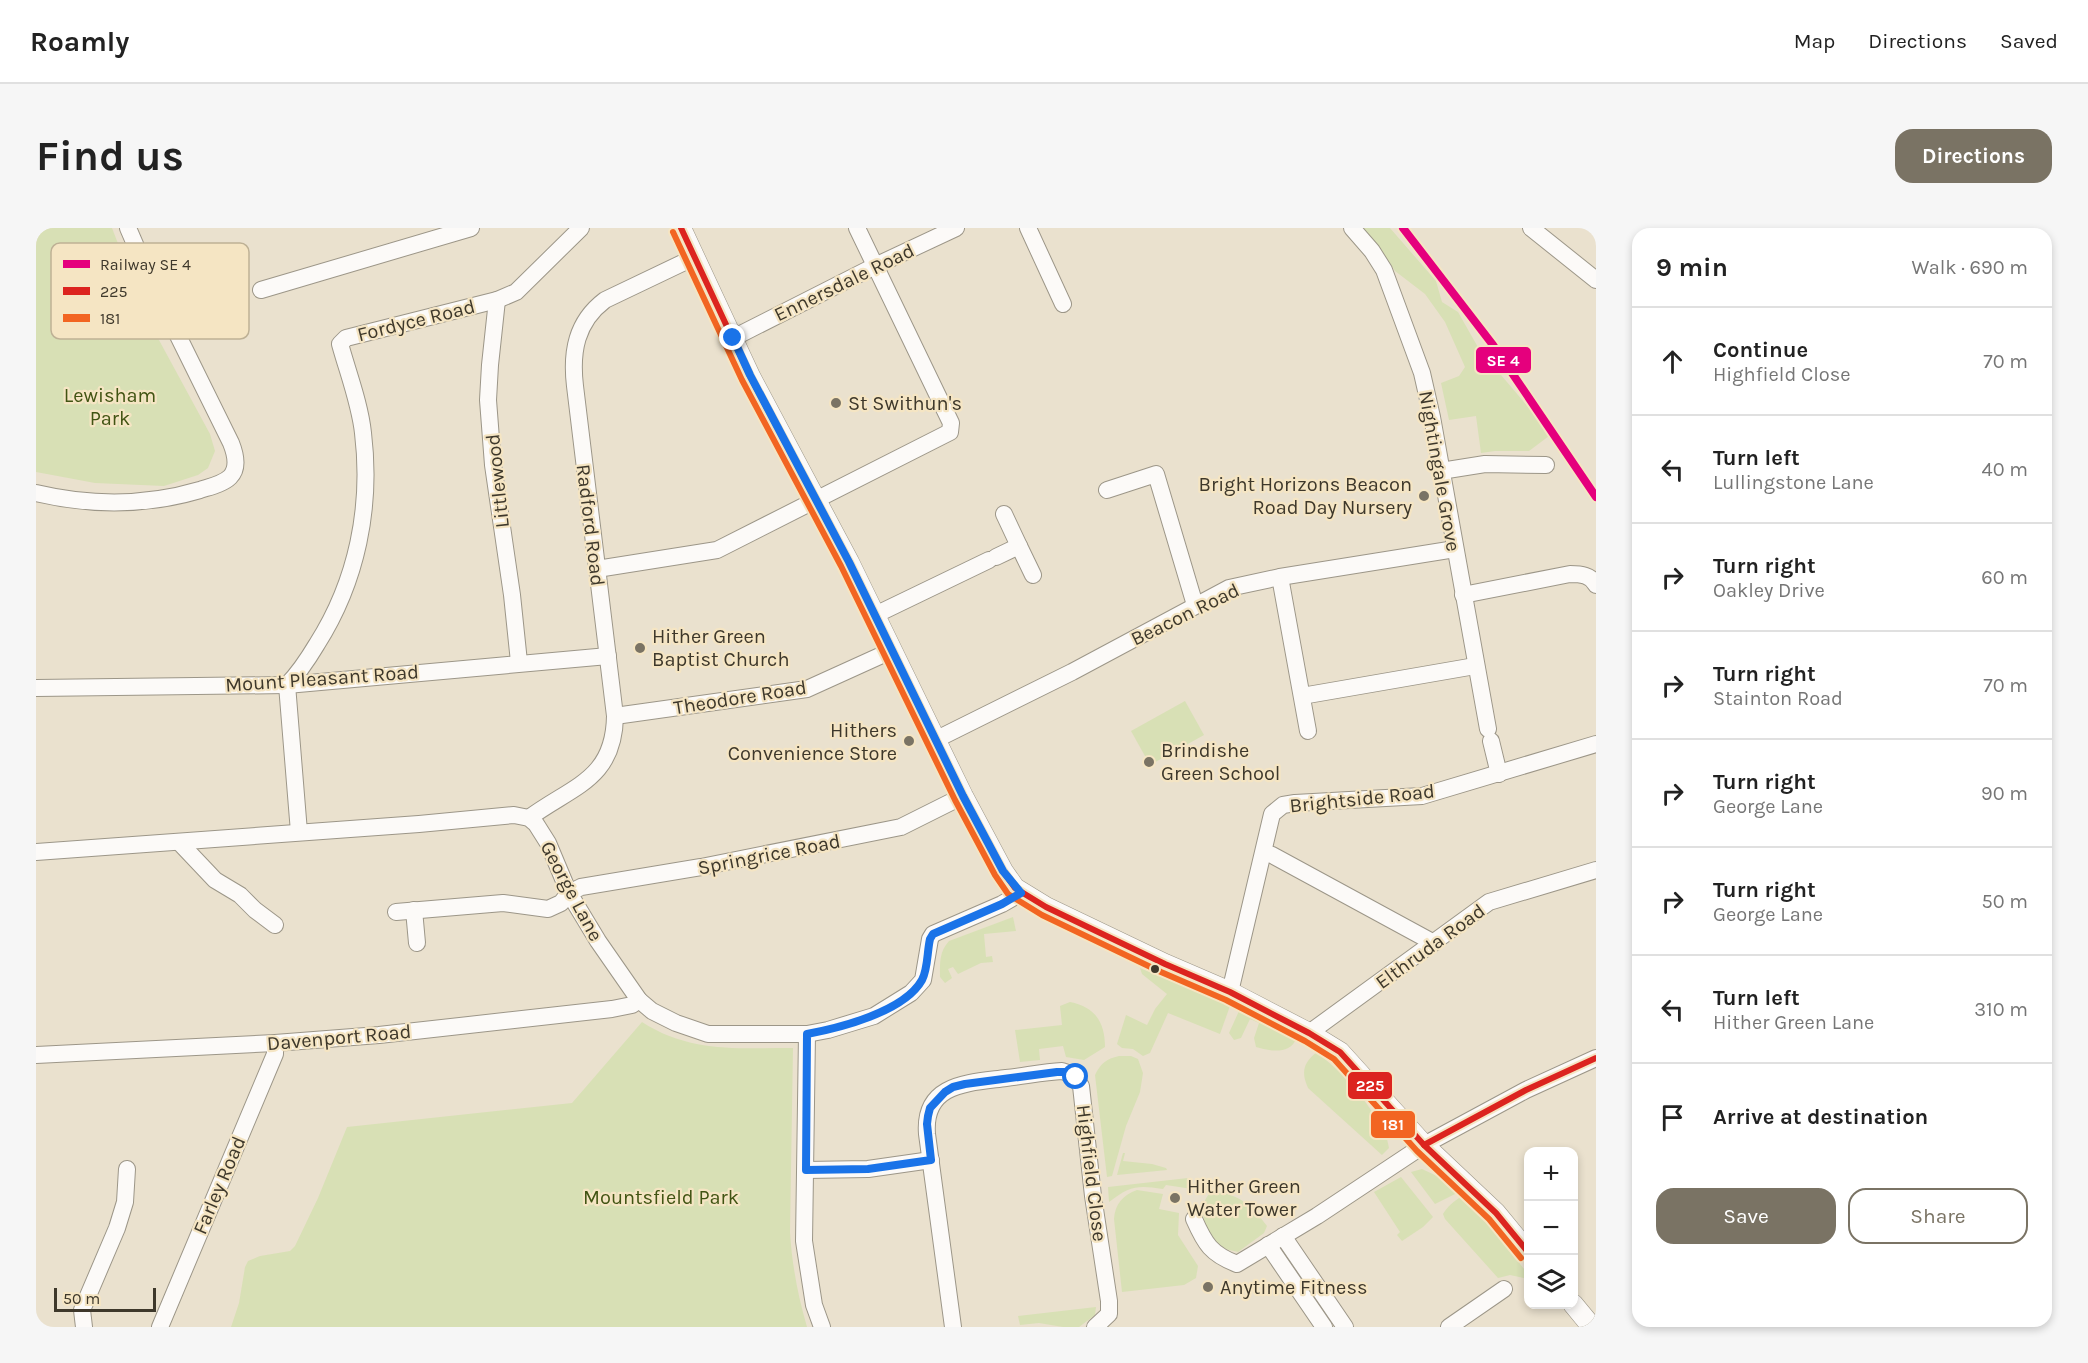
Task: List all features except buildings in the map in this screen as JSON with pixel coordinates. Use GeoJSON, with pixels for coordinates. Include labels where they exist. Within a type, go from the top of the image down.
{"type":"FeatureCollection","features":[{"type":"Feature","properties":{"kind":"street"},"geometry":{"type":"LineString","coordinates":[[128,228],[135,243]]}},
{"type":"Feature","properties":{"kind":"street"},"geometry":{"type":"LineString","coordinates":[[261,290],[471,228]]}},
{"type":"Feature","properties":{"kind":"street","name":"Fordyce Road"},"geometry":{"type":"LineString","coordinates":[[287,685],[297,675],[339,603],[356,556],[362,531],[367,476],[363,431],[340,344],[346,338],[497,300],[516,292],[580,228]]}},
{"type":"Feature","properties":{"kind":"street"},"geometry":{"type":"LineString","coordinates":[[681,228],[733,338],[893,650],[963,796],[1003,871],[1021,893],[1154,959],[1230,993],[1310,1033],[1340,1052],[1424,1145],[1496,1213],[1524,1247]]}},
{"type":"Feature","properties":{"kind":"street"},"geometry":{"type":"LineString","coordinates":[[597,569],[717,550],[948,435],[951,423],[857,228]]}},
{"type":"Feature","properties":{"kind":"street","name":"Ennersdale Road"},"geometry":{"type":"LineString","coordinates":[[733,338],[874,266],[956,228]]}},
{"type":"Feature","properties":{"kind":"street"},"geometry":{"type":"LineString","coordinates":[[1028,228],[1063,304]]}},
{"type":"Feature","properties":{"kind":"street","name":"Nightingale Grove"},"geometry":{"type":"LineString","coordinates":[[1352,228],[1379,261],[1409,334],[1428,397],[1475,666],[1499,774]]}},
{"type":"Feature","properties":{"kind":"street"},"geometry":{"type":"LineString","coordinates":[[1531,228],[1596,280]]}},
{"type":"Feature","properties":{"kind":"street","name":"Radford Road"},"geometry":{"type":"LineString","coordinates":[[529,818],[582,785],[602,765],[611,748],[614,736],[615,716],[575,386],[573,357],[575,345],[588,318],[605,300],[695,257]]}},
{"type":"Feature","properties":{"kind":"street","name":"Littlewood"},"geometry":{"type":"LineString","coordinates":[[497,300],[488,400],[493,465],[512,595],[519,662]]}},
{"type":"Feature","properties":{"kind":"street"},"geometry":{"type":"LineString","coordinates":[[36,493],[71,500],[113,504],[153,500],[215,485],[230,477],[236,457],[231,443],[180,339]]}},
{"type":"Feature","properties":{"kind":"street"},"geometry":{"type":"LineString","coordinates":[[1441,471],[1485,464],[1546,465]]}},
{"type":"Feature","properties":{"kind":"street"},"geometry":{"type":"LineString","coordinates":[[1107,490],[1156,474],[1188,587],[1196,605]]}},
{"type":"Feature","properties":{"kind":"street"},"geometry":{"type":"LineString","coordinates":[[1004,514],[1033,575]]}},
{"type":"Feature","properties":{"kind":"street"},"geometry":{"type":"LineString","coordinates":[[875,615],[1019,546]]}},
{"type":"Feature","properties":{"kind":"street","name":"Beacon Road"},"geometry":{"type":"LineString","coordinates":[[935,740],[1072,672],[1229,588],[1280,577],[1455,549]]}},
{"type":"Feature","properties":{"kind":"street"},"geometry":{"type":"LineString","coordinates":[[1463,595],[1570,574],[1585,575],[1596,585]]}},
{"type":"Feature","properties":{"kind":"street"},"geometry":{"type":"LineString","coordinates":[[1280,577],[1308,731]]}},
{"type":"Feature","properties":{"kind":"street","name":"Theodore Road"},"geometry":{"type":"LineString","coordinates":[[615,716],[807,689],[893,650]]}},
{"type":"Feature","properties":{"kind":"street","name":"Mount Pleasant Road"},"geometry":{"type":"LineString","coordinates":[[36,688],[287,685],[519,662],[608,656]]}},
{"type":"Feature","properties":{"kind":"street"},"geometry":{"type":"LineString","coordinates":[[1302,696],[1475,666]]}},
{"type":"Feature","properties":{"kind":"street"},"geometry":{"type":"LineString","coordinates":[[287,685],[299,832]]}},
{"type":"Feature","properties":{"kind":"street","name":"Brightside Road"},"geometry":{"type":"LineString","coordinates":[[1230,993],[1272,814],[1282,805],[1422,796],[1596,744]]}},
{"type":"Feature","properties":{"kind":"street","name":"Springrice Road"},"geometry":{"type":"LineString","coordinates":[[396,912],[503,903],[548,909],[561,903],[569,893],[581,887],[701,867],[901,828],[963,796]]}},
{"type":"Feature","properties":{"kind":"street"},"geometry":{"type":"LineString","coordinates":[[36,852],[430,823],[514,814],[529,818]]}},
{"type":"Feature","properties":{"kind":"street","name":"George Lane"},"geometry":{"type":"LineString","coordinates":[[529,818],[536,824],[548,843],[569,893],[598,941],[639,1000],[652,1011],[676,1023],[708,1034],[807,1034],[874,1016],[912,993],[923,980],[930,939],[933,934],[1002,904],[1021,893]]}},
{"type":"Feature","properties":{"kind":"street"},"geometry":{"type":"LineString","coordinates":[[179,842],[214,880],[240,895],[275,925]]}},
{"type":"Feature","properties":{"kind":"street"},"geometry":{"type":"LineString","coordinates":[[1264,852],[1434,943]]}},
{"type":"Feature","properties":{"kind":"street","name":"Elthruda Road"},"geometry":{"type":"LineString","coordinates":[[1310,1033],[1489,902],[1596,870]]}},
{"type":"Feature","properties":{"kind":"street"},"geometry":{"type":"LineString","coordinates":[[414,910],[417,943]]}},
{"type":"Feature","properties":{"kind":"street","name":"Davenport Road"},"geometry":{"type":"LineString","coordinates":[[36,1055],[275,1043],[612,1010],[632,1005],[639,1000]]}},
{"type":"Feature","properties":{"kind":"street"},"geometry":{"type":"LineString","coordinates":[[807,1034],[804,1241],[814,1305],[822,1327]]}},
{"type":"Feature","properties":{"kind":"street","name":"Farley Road"},"geometry":{"type":"LineString","coordinates":[[160,1327],[275,1054],[275,1043]]}},
{"type":"Feature","properties":{"kind":"street"},"geometry":{"type":"LineString","coordinates":[[1194,1219],[1205,1242],[1215,1254],[1236,1264],[1276,1240],[1314,1211],[1424,1145],[1526,1089],[1596,1058]]}},
{"type":"Feature","properties":{"kind":"street","name":"Highfield Close"},"geometry":{"type":"LineString","coordinates":[[931,1160],[927,1124],[930,1108],[953,1087],[1057,1072],[1067,1072],[1079,1081],[1109,1301],[1109,1314],[1095,1327]]}},
{"type":"Feature","properties":{"kind":"street"},"geometry":{"type":"LineString","coordinates":[[806,1170],[868,1169],[931,1160],[953,1327]]}},
{"type":"Feature","properties":{"kind":"street"},"geometry":{"type":"LineString","coordinates":[[84,1327],[82,1310],[117,1228],[125,1202],[127,1169]]}},
{"type":"Feature","properties":{"kind":"street"},"geometry":{"type":"LineString","coordinates":[[1276,1240],[1324,1327]]}},
{"type":"Feature","properties":{"kind":"street"},"geometry":{"type":"LineString","coordinates":[[1276,1240],[1345,1327]]}},
{"type":"Feature","properties":{"kind":"street"},"geometry":{"type":"LineString","coordinates":[[1449,1327],[1504,1289]]}},
{"type":"Feature","properties":{"kind":"street"},"geometry":{"type":"LineString","coordinates":[[1576,1309],[1592,1327]]}},
{"type":"Feature","properties":{"kind":"green space","name":"Lewisham Park"},"geometry":{"type":"Polygon","coordinates":[[[36,228],[112,228],[118,243],[51,243],[51,339],[158,339],[210,434],[215,451],[208,468],[198,475],[164,486],[95,483],[36,472],[36,228]]]}},
{"type":"Feature","properties":{"kind":"green space"},"geometry":{"type":"Polygon","coordinates":[[[1361,228],[1390,228],[1436,281],[1442,302],[1458,312],[1479,349],[1534,414],[1549,436],[1529,451],[1481,453],[1476,416],[1449,420],[1441,383],[1459,376],[1465,367],[1445,322],[1425,294],[1395,271],[1382,251],[1361,228]]]}},
{"type":"Feature","properties":{"kind":"green space"},"geometry":{"type":"Polygon","coordinates":[[[1185,701],[1204,735],[1150,765],[1131,731],[1185,701]]]}},
{"type":"Feature","properties":{"kind":"green space"},"geometry":{"type":"Polygon","coordinates":[[[1013,917],[1016,931],[984,934],[986,957],[992,956],[993,962],[981,963],[958,974],[953,967],[948,969],[952,978],[945,983],[940,977],[940,962],[943,949],[949,941],[1013,917]]]}},
{"type":"Feature","properties":{"kind":"green space"},"geometry":{"type":"Polygon","coordinates":[[[1140,968],[1230,1006],[1220,1034],[1168,1013],[1150,1053],[1143,1056],[1133,1049],[1122,1048],[1117,1044],[1126,1015],[1147,1025],[1155,1009],[1167,994],[1142,974],[1140,968]]]}},
{"type":"Feature","properties":{"kind":"green space"},"geometry":{"type":"Polygon","coordinates":[[[1070,1002],[1079,1004],[1097,1017],[1103,1030],[1105,1047],[1084,1060],[1066,1057],[1063,1046],[1039,1049],[1040,1060],[1020,1062],[1015,1030],[1062,1025],[1060,1006],[1070,1002]]]}},
{"type":"Feature","properties":{"kind":"green space"},"geometry":{"type":"Polygon","coordinates":[[[1239,1011],[1290,1032],[1296,1039],[1289,1048],[1284,1050],[1256,1047],[1254,1038],[1259,1023],[1250,1019],[1241,1038],[1234,1040],[1229,1033],[1239,1011]]]}},
{"type":"Feature","properties":{"kind":"green space","name":"Mountsfield Park"},"geometry":{"type":"Polygon","coordinates":[[[642,1022],[660,1032],[696,1044],[734,1048],[793,1048],[790,1232],[796,1280],[807,1327],[231,1327],[248,1261],[260,1256],[290,1251],[295,1246],[318,1198],[347,1127],[572,1103],[642,1022]]]}},
{"type":"Feature","properties":{"kind":"green space"},"geometry":{"type":"Polygon","coordinates":[[[1317,1052],[1352,1083],[1385,1130],[1389,1148],[1382,1155],[1308,1088],[1304,1077],[1306,1064],[1317,1052]]]}},
{"type":"Feature","properties":{"kind":"green space"},"geometry":{"type":"Polygon","coordinates":[[[1119,1056],[1131,1056],[1138,1059],[1143,1073],[1140,1092],[1126,1126],[1112,1176],[1107,1177],[1095,1075],[1104,1062],[1119,1056]]]}},
{"type":"Feature","properties":{"kind":"green space"},"geometry":{"type":"Polygon","coordinates":[[[1123,1153],[1125,1153],[1123,1161],[1152,1164],[1167,1170],[1117,1175],[1123,1153]]]}},
{"type":"Feature","properties":{"kind":"green space"},"geometry":{"type":"Polygon","coordinates":[[[1422,1169],[1437,1176],[1459,1192],[1435,1204],[1411,1172],[1422,1169]]]}},
{"type":"Feature","properties":{"kind":"green space"},"geometry":{"type":"Polygon","coordinates":[[[1401,1177],[1433,1217],[1402,1241],[1397,1235],[1400,1232],[1374,1192],[1401,1177]]]}},
{"type":"Feature","properties":{"kind":"green space"},"geometry":{"type":"Polygon","coordinates":[[[1188,1178],[1192,1183],[1192,1189],[1166,1185],[1163,1189],[1134,1188],[1109,1202],[1108,1187],[1188,1178]]]}},
{"type":"Feature","properties":{"kind":"green space"},"geometry":{"type":"Polygon","coordinates":[[[1137,1190],[1163,1194],[1159,1209],[1179,1213],[1178,1235],[1198,1266],[1196,1278],[1184,1285],[1122,1292],[1114,1219],[1121,1201],[1137,1190]]]}},
{"type":"Feature","properties":{"kind":"green space"},"geometry":{"type":"Polygon","coordinates":[[[1209,1194],[1228,1194],[1247,1204],[1267,1226],[1264,1233],[1238,1252],[1225,1249],[1217,1243],[1215,1245],[1204,1220],[1205,1200],[1209,1194]]]}},
{"type":"Feature","properties":{"kind":"green space"},"geometry":{"type":"Polygon","coordinates":[[[1462,1196],[1469,1199],[1524,1269],[1524,1278],[1510,1275],[1498,1278],[1445,1219],[1443,1214],[1462,1196]]]}},
{"type":"Feature","properties":{"kind":"green space"},"geometry":{"type":"Polygon","coordinates":[[[1096,1307],[1095,1315],[1079,1327],[1039,1323],[1020,1325],[1018,1316],[1096,1307]]]}},
{"type":"Feature","properties":{"kind":"transit line","name":"225"},"geometry":{"type":"LineString","coordinates":[[681,228],[750,376],[849,562],[963,796],[1003,871],[1015,888],[1046,907],[1165,964],[1230,992],[1309,1033],[1340,1052],[1424,1145],[1496,1213],[1524,1247]]}},
{"type":"Feature","properties":{"kind":"transit line"},"geometry":{"type":"LineString","coordinates":[[1403,228],[1493,345],[1596,497]]}},
{"type":"Feature","properties":{"kind":"transit line","name":"181"},"geometry":{"type":"LineString","coordinates":[[673,232],[742,380],[841,566],[955,800],[995,875],[1008,894],[1042,915],[1161,972],[1226,1000],[1305,1041],[1334,1059],[1417,1151],[1489,1219],[1521,1258]]}},
{"type":"Feature","properties":{"kind":"transit line","name":"225"},"geometry":{"type":"LineString","coordinates":[[1424,1145],[1526,1090],[1596,1058]]}},
{"type":"Feature","properties":{"kind":"place","name":"St Swithun's"},"geometry":{"type":"Point","coordinates":[836,403]}},
{"type":"Feature","properties":{"kind":"place","name":"Bright Horizons Beacon Road Day Nursery"},"geometry":{"type":"Point","coordinates":[1424,496]}},
{"type":"Feature","properties":{"kind":"place","name":"Hither Green Baptist Church"},"geometry":{"type":"Point","coordinates":[640,648]}},
{"type":"Feature","properties":{"kind":"place","name":"Hithers Convenience Store"},"geometry":{"type":"Point","coordinates":[909,741]}},
{"type":"Feature","properties":{"kind":"place","name":"Brindishe Green School"},"geometry":{"type":"Point","coordinates":[1149,762]}},
{"type":"Feature","properties":{"kind":"place","name":"Hither Green Water Tower"},"geometry":{"type":"Point","coordinates":[1175,1198]}},
{"type":"Feature","properties":{"kind":"place","name":"Anytime Fitness"},"geometry":{"type":"Point","coordinates":[1208,1287]}},
{"type":"Feature","properties":{"kind":"route"},"geometry":{"type":"LineString","coordinates":[[733,338],[750,375],[849,562],[963,796],[1003,871],[1021,893],[987,911],[933,934],[930,939],[923,980],[912,993],[897,1003],[874,1016],[807,1034],[806,1170],[868,1169],[931,1160],[927,1134],[930,1108],[936,1099],[953,1087],[1057,1072],[1067,1072],[1076,1077]]}}]}
